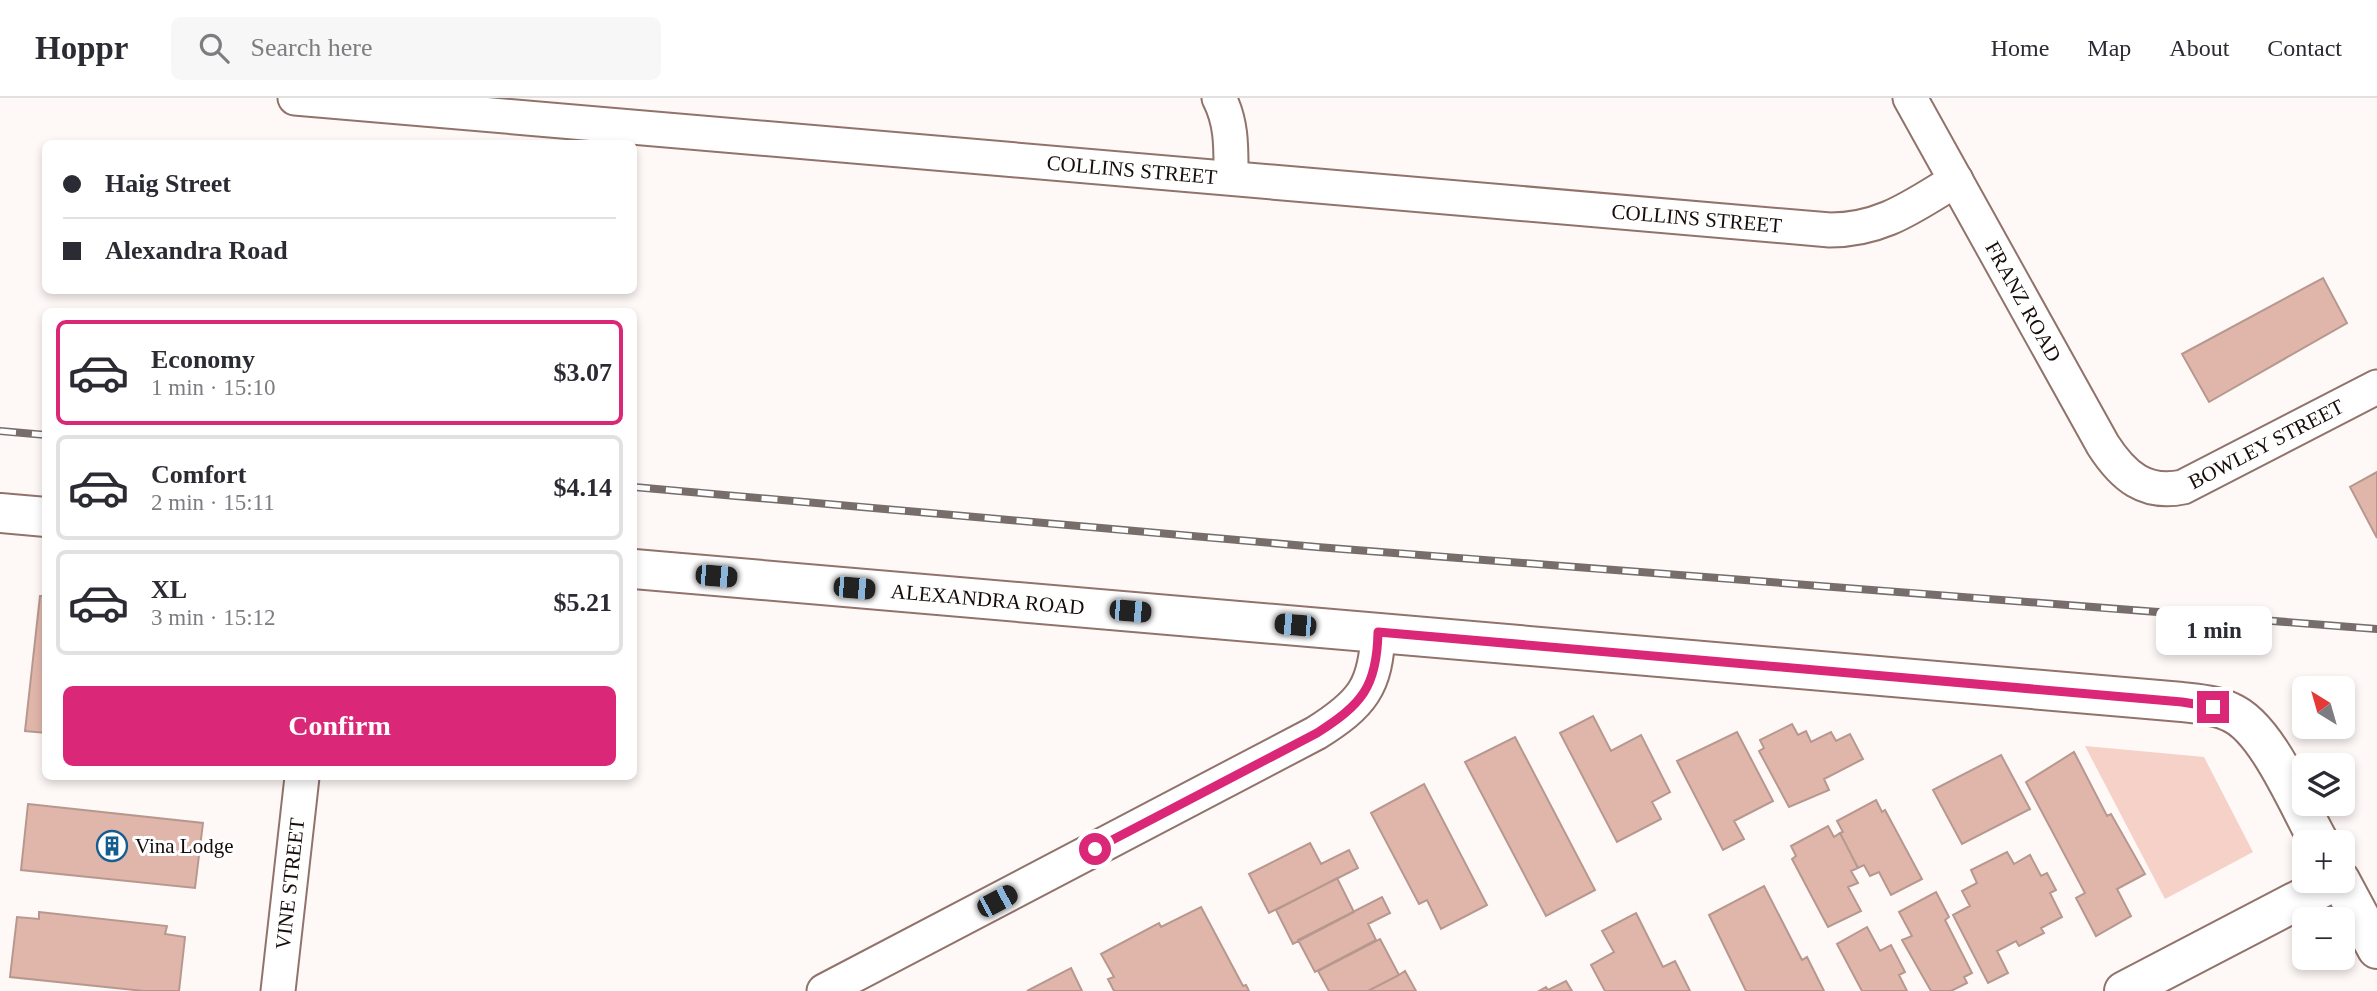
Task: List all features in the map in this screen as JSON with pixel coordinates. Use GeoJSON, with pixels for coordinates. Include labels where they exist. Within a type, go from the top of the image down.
{"type":"FeatureCollection","features":[{"type":"Feature","properties":{"kind":"street","name":"COLLINS STREET"},"geometry":{"type":"LineString","coordinates":[[295,98],[1231,176],[1830,230],[1857,230],[1880,223],[1956,180]]}},
{"type":"Feature","properties":{"kind":"street"},"geometry":{"type":"LineString","coordinates":[[1219,98],[1227,114],[1231,176]]}},
{"type":"Feature","properties":{"kind":"street","name":"FRANZ ROAD"},"geometry":{"type":"LineString","coordinates":[[1910,98],[2115,465],[2131,480],[2152,489]]}},
{"type":"Feature","properties":{"kind":"street","name":"BOWLEY STREET"},"geometry":{"type":"LineString","coordinates":[[2152,489],[2183,487],[2377,387]]}},
{"type":"Feature","properties":{"kind":"street"},"geometry":{"type":"LineString","coordinates":[[0,513],[42,517]]}},
{"type":"Feature","properties":{"kind":"street","name":"ALEXANDRA ROAD"},"geometry":{"type":"LineString","coordinates":[[637,569],[2182,702],[2232,712],[2251,727],[2272,758],[2312,830]]}},
{"type":"Feature","properties":{"kind":"street"},"geometry":{"type":"LineString","coordinates":[[824,991],[1327,727],[1347,713],[1364,696],[1377,664],[1378,632]]}},
{"type":"Feature","properties":{"kind":"street","name":"VINE STREET"},"geometry":{"type":"LineString","coordinates":[[278,991],[302,780]]}},
{"type":"Feature","properties":{"kind":"street"},"geometry":{"type":"LineString","coordinates":[[2124,991],[2313,893]]}},
{"type":"Feature","properties":{"kind":"street"},"geometry":{"type":"LineString","coordinates":[[2345,893],[2377,949]]}},
{"type":"Feature","properties":{"kind":"shaded area"},"geometry":{"type":"Polygon","coordinates":[[[2085,746],[2204,757],[2253,852],[2165,899],[2085,746]]]}},
{"type":"Feature","properties":{"kind":"building"},"geometry":{"type":"Polygon","coordinates":[[[2323,278],[2347,323],[2209,402],[2182,354],[2323,278]]]}},
{"type":"Feature","properties":{"kind":"building"},"geometry":{"type":"Polygon","coordinates":[[[2377,472],[2377,538],[2350,487],[2377,472]]]}},
{"type":"Feature","properties":{"kind":"building"},"geometry":{"type":"Polygon","coordinates":[[[40,596],[42,596],[42,733],[25,731],[40,596]]]}},
{"type":"Feature","properties":{"kind":"building"},"geometry":{"type":"Polygon","coordinates":[[[1593,716],[1611,751],[1641,735],[1670,792],[1652,802],[1661,819],[1617,842],[1560,733],[1593,716]]]}},
{"type":"Feature","properties":{"kind":"building"},"geometry":{"type":"Polygon","coordinates":[[[1792,724],[1798,735],[1806,731],[1811,742],[1831,732],[1836,741],[1850,734],[1863,759],[1824,779],[1829,790],[1789,807],[1759,751],[1764,748],[1760,740],[1792,724]]]}},
{"type":"Feature","properties":{"kind":"building"},"geometry":{"type":"Polygon","coordinates":[[[1737,732],[1773,801],[1734,821],[1744,839],[1723,850],[1677,761],[1737,732]]]}},
{"type":"Feature","properties":{"kind":"building"},"geometry":{"type":"Polygon","coordinates":[[[1515,737],[1595,890],[1546,916],[1465,762],[1515,737]]]}},
{"type":"Feature","properties":{"kind":"building"},"geometry":{"type":"Polygon","coordinates":[[[2074,752],[2107,816],[2111,814],[2145,874],[2117,889],[2131,916],[2096,936],[2076,898],[2085,893],[2026,782],[2074,752]]]}},
{"type":"Feature","properties":{"kind":"building"},"geometry":{"type":"Polygon","coordinates":[[[2001,755],[2030,809],[1962,844],[1933,790],[2001,755]]]}},
{"type":"Feature","properties":{"kind":"building"},"geometry":{"type":"Polygon","coordinates":[[[1424,784],[1487,905],[1441,929],[1427,900],[1419,904],[1371,813],[1424,784]]]}},
{"type":"Feature","properties":{"kind":"building"},"geometry":{"type":"Polygon","coordinates":[[[1876,800],[1882,812],[1885,810],[1922,879],[1891,895],[1879,872],[1870,876],[1864,865],[1858,868],[1840,833],[1843,832],[1837,821],[1876,800]]]}},
{"type":"Feature","properties":{"kind":"building","name":"Vina Lodge"},"geometry":{"type":"Polygon","coordinates":[[[28,804],[203,823],[195,888],[21,870],[28,804]]]}},
{"type":"Feature","properties":{"kind":"building"},"geometry":{"type":"Polygon","coordinates":[[[1828,826],[1834,837],[1840,833],[1858,868],[1851,871],[1858,883],[1848,887],[1861,911],[1828,927],[1792,859],[1796,856],[1791,846],[1828,826]]]}},
{"type":"Feature","properties":{"kind":"building"},"geometry":{"type":"Polygon","coordinates":[[[1310,843],[1321,864],[1349,850],[1358,868],[1269,913],[1249,874],[1310,843]]]}},
{"type":"Feature","properties":{"kind":"building"},"geometry":{"type":"Polygon","coordinates":[[[2007,852],[2014,864],[2030,855],[2041,876],[2047,873],[2056,890],[2050,893],[2062,917],[2041,928],[2044,933],[2019,946],[2016,941],[1997,951],[2008,973],[1988,983],[1953,915],[1970,906],[1962,891],[1977,883],[1971,870],[2007,852]]]}},
{"type":"Feature","properties":{"kind":"building"},"geometry":{"type":"Polygon","coordinates":[[[1337,878],[1354,912],[1293,944],[1276,910],[1337,878]]]}},
{"type":"Feature","properties":{"kind":"building"},"geometry":{"type":"Polygon","coordinates":[[[1764,886],[1802,960],[1807,957],[1824,991],[1746,991],[1709,915],[1764,886]]]}},
{"type":"Feature","properties":{"kind":"building"},"geometry":{"type":"Polygon","coordinates":[[[1936,892],[1949,917],[1945,920],[1972,973],[1964,977],[1967,983],[1951,991],[1931,991],[1902,940],[1912,936],[1899,912],[1936,892]]]}},
{"type":"Feature","properties":{"kind":"building"},"geometry":{"type":"Polygon","coordinates":[[[1382,897],[1390,913],[1368,924],[1376,940],[1315,972],[1298,940],[1382,897]]]}},
{"type":"Feature","properties":{"kind":"building"},"geometry":{"type":"Polygon","coordinates":[[[1201,907],[1243,986],[1246,985],[1249,991],[1114,991],[1108,979],[1114,977],[1101,954],[1159,923],[1161,927],[1201,907]]]}},
{"type":"Feature","properties":{"kind":"building"},"geometry":{"type":"Polygon","coordinates":[[[39,912],[167,926],[165,934],[185,937],[179,991],[144,991],[10,977],[17,917],[39,919],[39,912]]]}},
{"type":"Feature","properties":{"kind":"building"},"geometry":{"type":"Polygon","coordinates":[[[1636,913],[1663,967],[1675,961],[1690,991],[1605,991],[1591,965],[1614,952],[1602,931],[1636,913]]]}},
{"type":"Feature","properties":{"kind":"building"},"geometry":{"type":"Polygon","coordinates":[[[1867,927],[1880,951],[1891,945],[1905,972],[1899,975],[1907,991],[1862,991],[1837,944],[1867,927]]]}},
{"type":"Feature","properties":{"kind":"building"},"geometry":{"type":"Polygon","coordinates":[[[1380,939],[1399,975],[1368,991],[1329,991],[1318,971],[1380,939]]]}},
{"type":"Feature","properties":{"kind":"building"},"geometry":{"type":"Polygon","coordinates":[[[1071,968],[1082,991],[1027,991],[1071,968]]]}},
{"type":"Feature","properties":{"kind":"building"},"geometry":{"type":"Polygon","coordinates":[[[1405,971],[1416,991],[1368,991],[1399,975],[1405,971]]]}},
{"type":"Feature","properties":{"kind":"building"},"geometry":{"type":"Polygon","coordinates":[[[1566,981],[1572,991],[1539,991],[1546,987],[1548,990],[1566,981]]]}},
{"type":"Feature","properties":{"kind":"railway"},"geometry":{"type":"LineString","coordinates":[[0,431],[42,435]]}},
{"type":"Feature","properties":{"kind":"railway"},"geometry":{"type":"LineString","coordinates":[[637,487],[1317,547],[2377,629]]}},
{"type":"Feature","properties":{"kind":"place","name":"Vina Lodge"},"geometry":{"type":"Point","coordinates":[112,846]}},
{"type":"Feature","properties":{"kind":"route"},"geometry":{"type":"LineString","coordinates":[[1095,849],[1317,733],[1347,713],[1364,696],[1374,673],[1377,664],[1378,632],[2182,702],[2213,707]]}}]}
